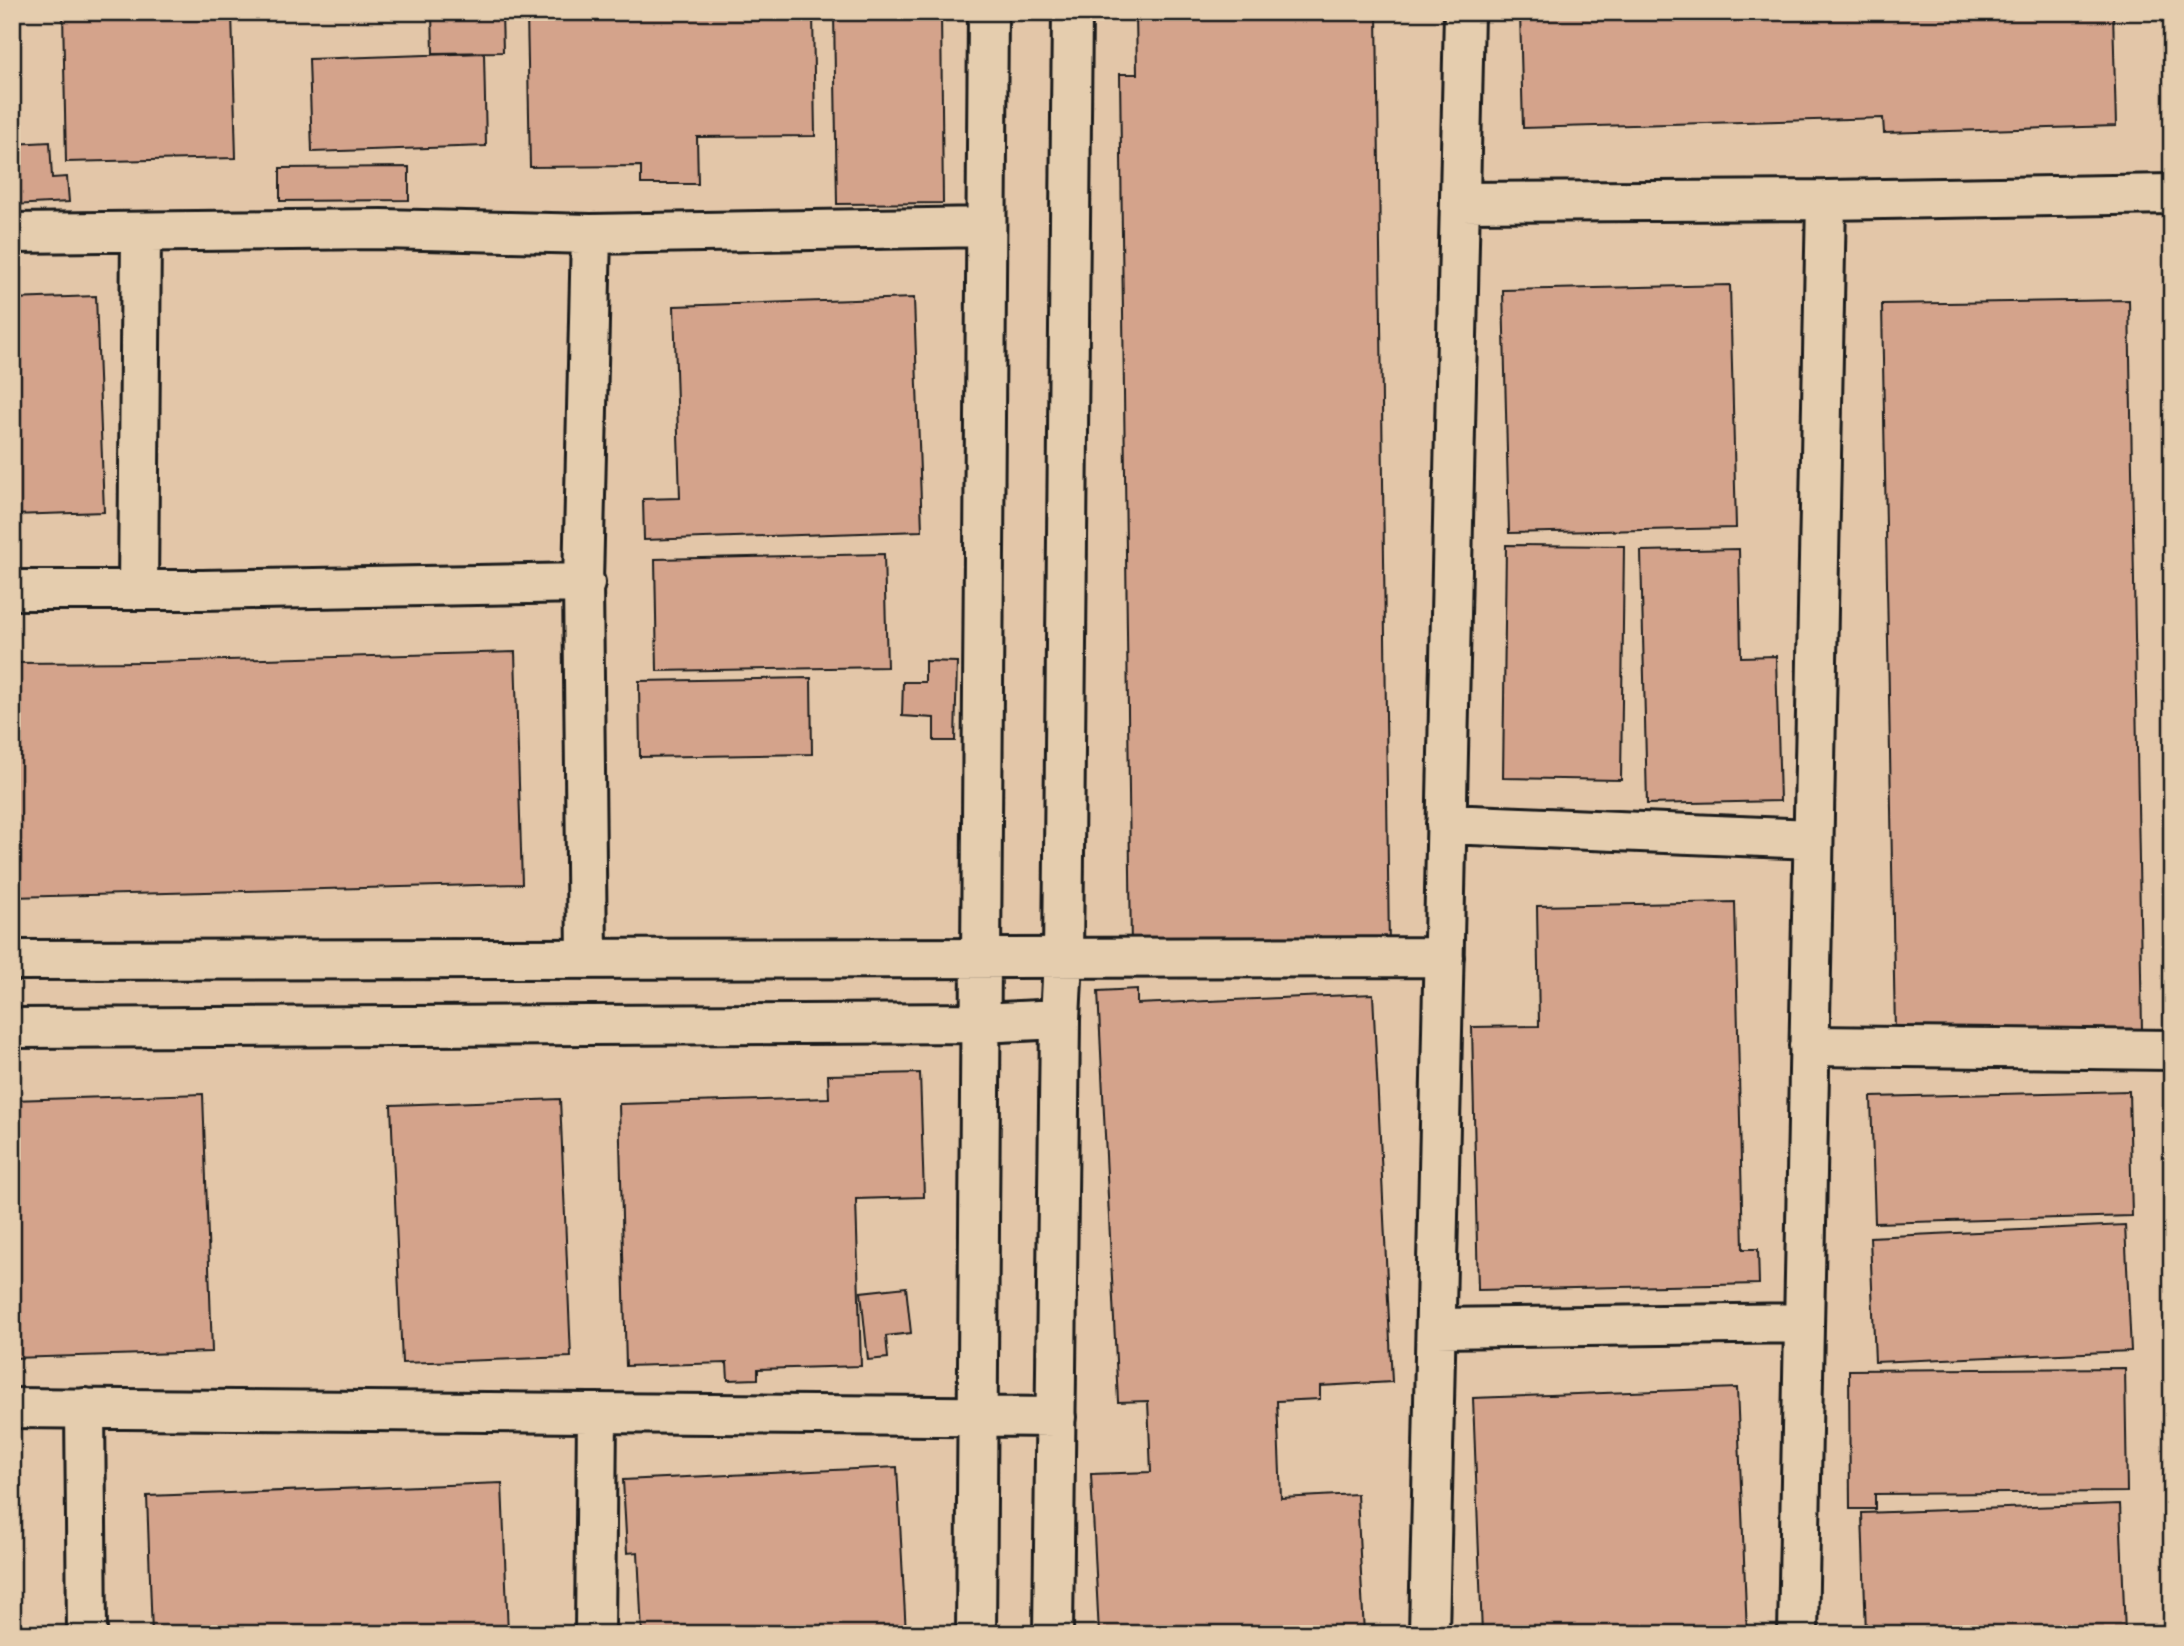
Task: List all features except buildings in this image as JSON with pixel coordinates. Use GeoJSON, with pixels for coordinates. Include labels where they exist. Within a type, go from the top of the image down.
{"type":"FeatureCollection","features":[{"type":"Feature","properties":{"kind":"street"},"geometry":{"type":"LineString","coordinates":[[976,1634],[988,12]]}},
{"type":"Feature","properties":{"kind":"street"},"geometry":{"type":"LineString","coordinates":[[1053,1634],[1072,12]]}},
{"type":"Feature","properties":{"kind":"street"},"geometry":{"type":"LineString","coordinates":[[1429,1634],[1464,12]]}},
{"type":"Feature","properties":{"kind":"street"},"geometry":{"type":"LineString","coordinates":[[1460,202],[1826,200],[2172,194]]}},
{"type":"Feature","properties":{"kind":"street"},"geometry":{"type":"LineString","coordinates":[[1798,1634],[1826,200]]}},
{"type":"Feature","properties":{"kind":"street"},"geometry":{"type":"LineString","coordinates":[[12,233],[381,229],[592,234],[986,227]]}},
{"type":"Feature","properties":{"kind":"street"},"geometry":{"type":"LineString","coordinates":[[138,590],[141,233]]}},
{"type":"Feature","properties":{"kind":"street"},"geometry":{"type":"LineString","coordinates":[[587,958],[584,583],[592,234]]}},
{"type":"Feature","properties":{"kind":"street"},"geometry":{"type":"LineString","coordinates":[[12,590],[584,583]]}},
{"type":"Feature","properties":{"kind":"street"},"geometry":{"type":"LineString","coordinates":[[1446,824],[1813,839]]}},
{"type":"Feature","properties":{"kind":"street"},"geometry":{"type":"LineString","coordinates":[[12,960],[1444,957]]}},
{"type":"Feature","properties":{"kind":"street"},"geometry":{"type":"LineString","coordinates":[[12,1028],[980,1023],[1059,1019]]}},
{"type":"Feature","properties":{"kind":"street"},"geometry":{"type":"LineString","coordinates":[[1809,1045],[2172,1051]]}},
{"type":"Feature","properties":{"kind":"street"},"geometry":{"type":"LineString","coordinates":[[1436,1328],[1804,1323]]}},
{"type":"Feature","properties":{"kind":"street"},"geometry":{"type":"LineString","coordinates":[[12,1408],[1056,1417]]}},
{"type":"Feature","properties":{"kind":"street"},"geometry":{"type":"LineString","coordinates":[[85,1408],[87,1634]]}},
{"type":"Feature","properties":{"kind":"street"},"geometry":{"type":"LineString","coordinates":[[595,1634],[597,1413]]}}]}
